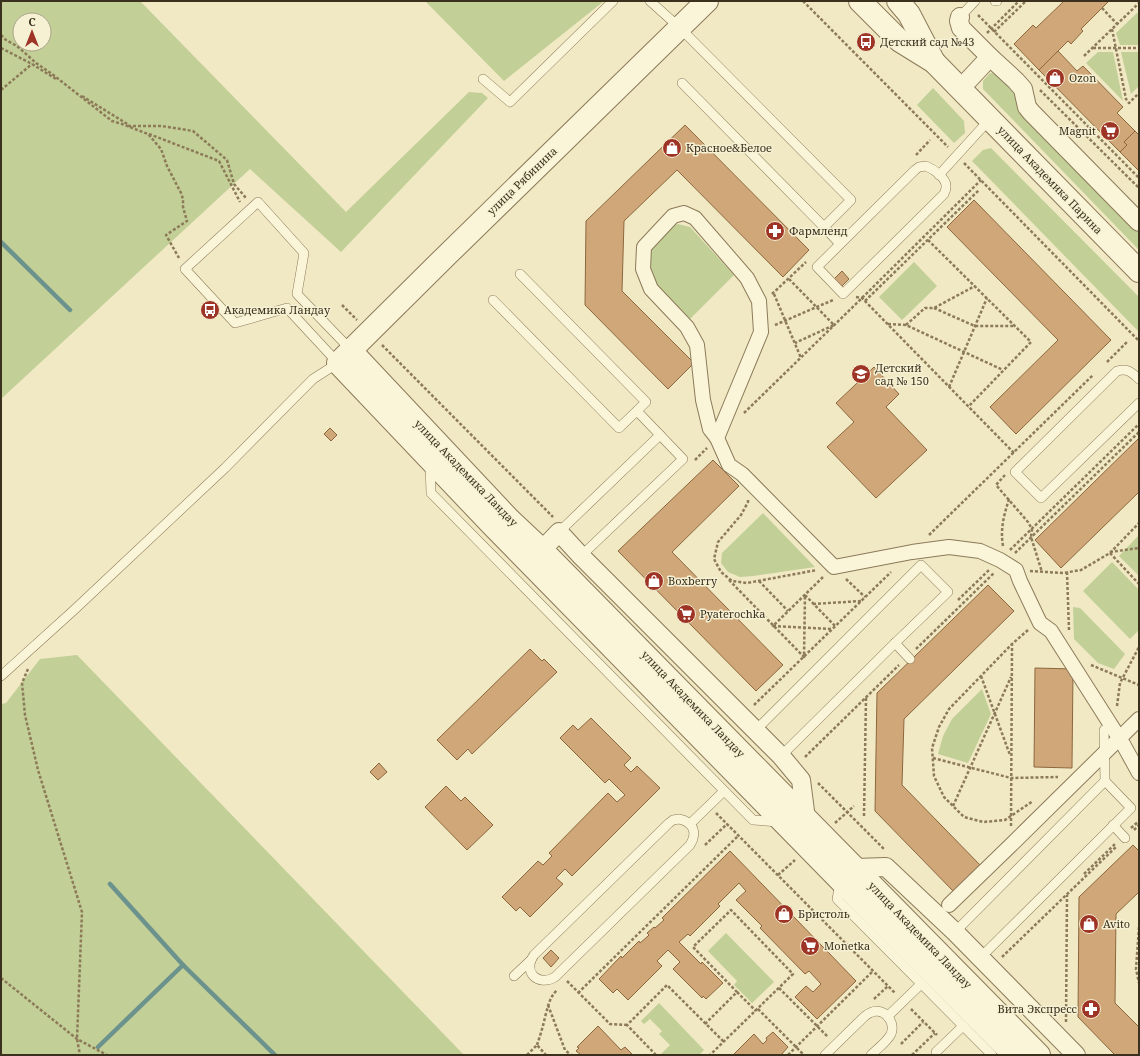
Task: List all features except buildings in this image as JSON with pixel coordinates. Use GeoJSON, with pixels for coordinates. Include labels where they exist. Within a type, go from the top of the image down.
{"type":"FeatureCollection","features":[{"type":"Feature","properties":{"kind":"street","name":"улица Рябинина"},"geometry":{"type":"LineString","coordinates":[[344,357],[707,1]]}},
{"type":"Feature","properties":{"kind":"street","name":"улица Академика Парина"},"geometry":{"type":"LineString","coordinates":[[860,1],[900,41],[934,62],[1139,271]]}},
{"type":"Feature","properties":{"kind":"street","name":"улица Академика Парина"},"geometry":{"type":"LineString","coordinates":[[898,1],[909,14],[934,62]]}},
{"type":"Feature","properties":{"kind":"street"},"geometry":{"type":"LineString","coordinates":[[969,8],[959,21],[961,28],[1023,89],[1027,107],[1031,112],[1139,222]]}},
{"type":"Feature","properties":{"kind":"street"},"geometry":{"type":"LineString","coordinates":[[960,89],[990,57]]}},
{"type":"Feature","properties":{"kind":"street"},"geometry":{"type":"LineString","coordinates":[[718,438],[761,332],[760,301],[746,278],[695,218],[684,213],[673,216],[644,247],[643,269],[651,289],[687,327],[697,345],[703,400],[710,429],[718,438],[729,465],[742,474],[834,567],[912,552],[949,547],[980,551],[1006,562],[1020,581],[1040,623],[1051,631],[1068,655],[1112,733],[1139,772]]}},
{"type":"Feature","properties":{"kind":"street","name":"улица Академика Ландау"},"geometry":{"type":"LineString","coordinates":[[344,357],[430,458],[492,525],[784,823],[848,874],[1038,1055]]}},
{"type":"Feature","properties":{"kind":"street","name":"улица Академика Ландау"},"geometry":{"type":"LineString","coordinates":[[344,357],[542,550],[806,819],[848,874],[884,925],[1014,1055]]}},
{"type":"Feature","properties":{"kind":"street"},"geometry":{"type":"LineString","coordinates":[[542,550],[559,532],[581,556],[756,730],[801,780],[806,819]]}},
{"type":"Feature","properties":{"kind":"street"},"geometry":{"type":"LineString","coordinates":[[949,905],[1104,753],[1112,733],[1139,718]]}},
{"type":"Feature","properties":{"kind":"street"},"geometry":{"type":"LineString","coordinates":[[848,874],[886,867],[955,932],[1076,1055]]}},
{"type":"Feature","properties":{"kind":"lane"},"geometry":{"type":"LineString","coordinates":[[482,79],[510,102],[613,1]]}},
{"type":"Feature","properties":{"kind":"lane"},"geometry":{"type":"LineString","coordinates":[[650,1],[680,28],[850,200],[824,227]]}},
{"type":"Feature","properties":{"kind":"lane"},"geometry":{"type":"LineString","coordinates":[[682,83],[840,244]]}},
{"type":"Feature","properties":{"kind":"lane"},"geometry":{"type":"LineString","coordinates":[[939,174],[990,119]]}},
{"type":"Feature","properties":{"kind":"lane"},"geometry":{"type":"LineString","coordinates":[[926,166],[939,174],[945,181],[946,187],[944,194],[843,294],[816,267],[915,170],[919,167],[926,166]]}},
{"type":"Feature","properties":{"kind":"lane"},"geometry":{"type":"LineString","coordinates":[[258,202],[304,253],[297,294],[344,357],[287,308],[234,323],[185,269],[258,202]]}},
{"type":"Feature","properties":{"kind":"lane"},"geometry":{"type":"LineString","coordinates":[[493,300],[619,428],[637,411],[646,402],[520,274]]}},
{"type":"Feature","properties":{"kind":"lane"},"geometry":{"type":"LineString","coordinates":[[1,676],[74,610],[225,468],[313,379],[344,357]]}},
{"type":"Feature","properties":{"kind":"lane"},"geometry":{"type":"LineString","coordinates":[[1139,378],[1130,371],[1124,369],[1118,371],[1015,472],[1041,498],[1139,403]]}},
{"type":"Feature","properties":{"kind":"lane"},"geometry":{"type":"LineString","coordinates":[[581,556],[683,459],[637,411]]}},
{"type":"Feature","properties":{"kind":"lane"},"geometry":{"type":"LineString","coordinates":[[559,532],[660,435]]}},
{"type":"Feature","properties":{"kind":"lane"},"geometry":{"type":"LineString","coordinates":[[430,458],[432,493],[754,820],[784,823]]}},
{"type":"Feature","properties":{"kind":"lane"},"geometry":{"type":"LineString","coordinates":[[756,730],[920,565],[948,592],[894,643],[781,756]]}},
{"type":"Feature","properties":{"kind":"lane"},"geometry":{"type":"LineString","coordinates":[[894,643],[910,659]]}},
{"type":"Feature","properties":{"kind":"lane"},"geometry":{"type":"LineString","coordinates":[[980,958],[1131,808],[1105,782],[1104,753]]}},
{"type":"Feature","properties":{"kind":"lane"},"geometry":{"type":"LineString","coordinates":[[955,932],[1105,782]]}},
{"type":"Feature","properties":{"kind":"lane"},"geometry":{"type":"LineString","coordinates":[[690,824],[724,791]]}},
{"type":"Feature","properties":{"kind":"lane"},"geometry":{"type":"LineString","coordinates":[[514,976],[668,824],[673,820],[679,819],[685,820],[690,824],[693,828],[694,834],[690,845],[555,977],[550,980],[539,980],[531,972],[531,960]]}},
{"type":"Feature","properties":{"kind":"lane"},"geometry":{"type":"LineString","coordinates":[[1113,825],[1126,838]]}},
{"type":"Feature","properties":{"kind":"lane"},"geometry":{"type":"LineString","coordinates":[[848,874],[837,899],[992,1055]]}},
{"type":"Feature","properties":{"kind":"lane"},"geometry":{"type":"LineString","coordinates":[[888,1016],[921,984]]}},
{"type":"Feature","properties":{"kind":"lane"},"geometry":{"type":"LineString","coordinates":[[825,1055],[865,1016],[870,1012],[877,1011],[888,1016],[891,1021],[892,1028],[888,1039],[871,1055]]}},
{"type":"Feature","properties":{"kind":"lane"},"geometry":{"type":"LineString","coordinates":[[936,1052],[963,1026]]}},
{"type":"Feature","properties":{"kind":"path"},"geometry":{"type":"LineString","coordinates":[[803,1],[1139,341]]}},
{"type":"Feature","properties":{"kind":"path"},"geometry":{"type":"LineString","coordinates":[[985,34],[1019,1]]}},
{"type":"Feature","properties":{"kind":"path"},"geometry":{"type":"LineString","coordinates":[[994,32],[1026,1]]}},
{"type":"Feature","properties":{"kind":"path"},"geometry":{"type":"LineString","coordinates":[[1084,56],[1139,3]]}},
{"type":"Feature","properties":{"kind":"path"},"geometry":{"type":"LineString","coordinates":[[969,8],[1139,178]]}},
{"type":"Feature","properties":{"kind":"path"},"geometry":{"type":"LineString","coordinates":[[1102,8],[1117,24]]}},
{"type":"Feature","properties":{"kind":"path"},"geometry":{"type":"LineString","coordinates":[[1112,29],[1126,99],[1129,103],[1139,93]]}},
{"type":"Feature","properties":{"kind":"path"},"geometry":{"type":"LineString","coordinates":[[1,35],[112,121],[148,134],[161,149],[167,166],[181,193],[187,221],[166,236],[185,269]]}},
{"type":"Feature","properties":{"kind":"path"},"geometry":{"type":"LineString","coordinates":[[1,48],[32,64],[135,129],[219,160],[246,213]]}},
{"type":"Feature","properties":{"kind":"path"},"geometry":{"type":"LineString","coordinates":[[1092,48],[1139,48]]}},
{"type":"Feature","properties":{"kind":"path"},"geometry":{"type":"LineString","coordinates":[[1,90],[32,64]]}},
{"type":"Feature","properties":{"kind":"path"},"geometry":{"type":"LineString","coordinates":[[1040,89],[1139,188]]}},
{"type":"Feature","properties":{"kind":"path"},"geometry":{"type":"LineString","coordinates":[[127,126],[162,126],[193,132],[227,160],[234,184],[249,200]]}},
{"type":"Feature","properties":{"kind":"path"},"geometry":{"type":"LineString","coordinates":[[740,417],[981,180]]}},
{"type":"Feature","properties":{"kind":"path"},"geometry":{"type":"LineString","coordinates":[[865,301],[979,190]]}},
{"type":"Feature","properties":{"kind":"path"},"geometry":{"type":"LineString","coordinates":[[928,240],[1031,342],[968,407]]}},
{"type":"Feature","properties":{"kind":"path"},"geometry":{"type":"LineString","coordinates":[[789,279],[834,325]]}},
{"type":"Feature","properties":{"kind":"path"},"geometry":{"type":"LineString","coordinates":[[934,308],[975,286]]}},
{"type":"Feature","properties":{"kind":"path"},"geometry":{"type":"LineString","coordinates":[[774,294],[801,358]]}},
{"type":"Feature","properties":{"kind":"path"},"geometry":{"type":"LineString","coordinates":[[854,296],[862,298],[888,324],[1014,453],[1014,458]]}},
{"type":"Feature","properties":{"kind":"path"},"geometry":{"type":"LineString","coordinates":[[949,387],[987,298]]}},
{"type":"Feature","properties":{"kind":"path"},"geometry":{"type":"LineString","coordinates":[[761,332],[835,299]]}},
{"type":"Feature","properties":{"kind":"path"},"geometry":{"type":"LineString","coordinates":[[906,325],[925,308],[934,308],[975,326],[1015,326]]}},
{"type":"Feature","properties":{"kind":"path"},"geometry":{"type":"LineString","coordinates":[[888,324],[906,325],[964,353],[1004,370]]}},
{"type":"Feature","properties":{"kind":"path"},"geometry":{"type":"LineString","coordinates":[[795,343],[834,325]]}},
{"type":"Feature","properties":{"kind":"path"},"geometry":{"type":"LineString","coordinates":[[1104,364],[1127,342]]}},
{"type":"Feature","properties":{"kind":"path"},"geometry":{"type":"LineString","coordinates":[[754,705],[1098,370]]}},
{"type":"Feature","properties":{"kind":"path"},"geometry":{"type":"LineString","coordinates":[[1006,562],[1032,529],[1139,424]]}},
{"type":"Feature","properties":{"kind":"path"},"geometry":{"type":"LineString","coordinates":[[955,603],[1006,562],[1139,432]]}},
{"type":"Feature","properties":{"kind":"path"},"geometry":{"type":"LineString","coordinates":[[690,465],[718,438]]}},
{"type":"Feature","properties":{"kind":"path"},"geometry":{"type":"LineString","coordinates":[[1005,474],[996,485],[1028,522],[1032,529],[1030,537],[1042,572]]}},
{"type":"Feature","properties":{"kind":"path"},"geometry":{"type":"LineString","coordinates":[[746,495],[748,502],[741,516],[718,542],[714,559],[721,572],[804,657]]}},
{"type":"Feature","properties":{"kind":"path"},"geometry":{"type":"LineString","coordinates":[[1006,562],[1002,540],[1003,519],[1009,499]]}},
{"type":"Feature","properties":{"kind":"path"},"geometry":{"type":"LineString","coordinates":[[1006,562],[1042,572],[1063,573],[1081,570],[1110,552],[1139,522]]}},
{"type":"Feature","properties":{"kind":"path"},"geometry":{"type":"LineString","coordinates":[[1110,552],[1139,548]]}},
{"type":"Feature","properties":{"kind":"path"},"geometry":{"type":"LineString","coordinates":[[1110,552],[1139,584]]}},
{"type":"Feature","properties":{"kind":"path"},"geometry":{"type":"LineString","coordinates":[[721,572],[732,581],[747,583],[834,567]]}},
{"type":"Feature","properties":{"kind":"path"},"geometry":{"type":"LineString","coordinates":[[773,626],[834,567]]}},
{"type":"Feature","properties":{"kind":"path"},"geometry":{"type":"LineString","coordinates":[[834,567],[865,597]]}},
{"type":"Feature","properties":{"kind":"path"},"geometry":{"type":"LineString","coordinates":[[1067,572],[1068,655],[1139,685]]}},
{"type":"Feature","properties":{"kind":"path"},"geometry":{"type":"LineString","coordinates":[[759,581],[788,611]]}},
{"type":"Feature","properties":{"kind":"path"},"geometry":{"type":"LineString","coordinates":[[805,595],[834,628]]}},
{"type":"Feature","properties":{"kind":"path"},"geometry":{"type":"LineString","coordinates":[[804,657],[805,595]]}},
{"type":"Feature","properties":{"kind":"path"},"geometry":{"type":"LineString","coordinates":[[813,604],[862,601]]}},
{"type":"Feature","properties":{"kind":"path"},"geometry":{"type":"LineString","coordinates":[[1037,799],[1005,820],[983,822],[964,817],[944,797],[934,776],[932,748],[939,727],[949,709],[1012,644],[1028,629],[1040,623]]}},
{"type":"Feature","properties":{"kind":"path"},"geometry":{"type":"LineString","coordinates":[[773,626],[834,628]]}},
{"type":"Feature","properties":{"kind":"path"},"geometry":{"type":"LineString","coordinates":[[1010,846],[1012,644]]}},
{"type":"Feature","properties":{"kind":"path"},"geometry":{"type":"LineString","coordinates":[[1112,733],[1120,683],[1139,647]]}},
{"type":"Feature","properties":{"kind":"path"},"geometry":{"type":"LineString","coordinates":[[30,666],[22,683],[25,715],[38,770],[82,912],[77,1039],[80,1055]]}},
{"type":"Feature","properties":{"kind":"path"},"geometry":{"type":"LineString","coordinates":[[953,806],[994,712],[1012,675]]}},
{"type":"Feature","properties":{"kind":"path"},"geometry":{"type":"LineString","coordinates":[[981,676],[1011,756]]}},
{"type":"Feature","properties":{"kind":"path"},"geometry":{"type":"LineString","coordinates":[[864,816],[866,698]]}},
{"type":"Feature","properties":{"kind":"path"},"geometry":{"type":"LineString","coordinates":[[933,758],[1011,778],[1062,777]]}},
{"type":"Feature","properties":{"kind":"path"},"geometry":{"type":"LineString","coordinates":[[709,806],[945,1044]]}},
{"type":"Feature","properties":{"kind":"path"},"geometry":{"type":"LineString","coordinates":[[1001,958],[1139,824]]}},
{"type":"Feature","properties":{"kind":"path"},"geometry":{"type":"LineString","coordinates":[[578,992],[738,835]]}},
{"type":"Feature","properties":{"kind":"path"},"geometry":{"type":"LineString","coordinates":[[1066,894],[1066,1022]]}},
{"type":"Feature","properties":{"kind":"path"},"geometry":{"type":"LineString","coordinates":[[710,1055],[757,1010],[793,974],[731,910],[693,947],[737,992],[757,1010],[804,1055]]}},
{"type":"Feature","properties":{"kind":"path"},"geometry":{"type":"LineString","coordinates":[[1139,927],[1136,969],[1139,983]]}},
{"type":"Feature","properties":{"kind":"path"},"geometry":{"type":"LineString","coordinates":[[788,1055],[873,971]]}},
{"type":"Feature","properties":{"kind":"path"},"geometry":{"type":"LineString","coordinates":[[1,978],[77,1039],[107,1055]]}},
{"type":"Feature","properties":{"kind":"path"},"geometry":{"type":"LineString","coordinates":[[567,981],[610,1024],[627,1025],[656,1055]]}},
{"type":"Feature","properties":{"kind":"path"},"geometry":{"type":"LineString","coordinates":[[627,1025],[667,985],[724,1042]]}},
{"type":"Feature","properties":{"kind":"path"},"geometry":{"type":"LineString","coordinates":[[779,988],[831,1041]]}},
{"type":"Feature","properties":{"kind":"path"},"geometry":{"type":"LineString","coordinates":[[705,1024],[737,992]]}},
{"type":"Feature","properties":{"kind":"path"},"geometry":{"type":"LineString","coordinates":[[548,1005],[565,1050],[571,1055]]}},
{"type":"Feature","properties":{"kind":"path"},"geometry":{"type":"LineString","coordinates":[[900,1044],[923,1022]]}},
{"type":"Feature","properties":{"kind":"path"},"geometry":{"type":"LineString","coordinates":[[912,1055],[935,1033]]}},
{"type":"Feature","properties":{"kind":"path"},"geometry":{"type":"LineString","coordinates":[[527,1055],[537,1045],[546,1055]]}},
{"type":"Feature","properties":{"kind":"green space"},"geometry":{"type":"Polygon","coordinates":[[[1,1],[140,1],[346,212],[469,92],[482,93],[488,98],[341,252],[250,169],[1,399],[1,1]]]}},
{"type":"Feature","properties":{"kind":"green space"},"geometry":{"type":"Polygon","coordinates":[[[425,1],[604,1],[504,81],[425,1]]]}},
{"type":"Feature","properties":{"kind":"green space"},"geometry":{"type":"Polygon","coordinates":[[[1139,12],[1139,45],[1120,45],[1116,33],[1139,12]]]}},
{"type":"Feature","properties":{"kind":"green space"},"geometry":{"type":"Polygon","coordinates":[[[1098,52],[1113,52],[1123,101],[1086,63],[1098,52]]]}},
{"type":"Feature","properties":{"kind":"green space"},"geometry":{"type":"Polygon","coordinates":[[[1121,52],[1139,52],[1139,86],[1131,94],[1121,52]]]}},
{"type":"Feature","properties":{"kind":"green space"},"geometry":{"type":"Polygon","coordinates":[[[990,73],[1000,74],[1139,229],[1139,250],[983,89],[983,81],[990,73]]]}},
{"type":"Feature","properties":{"kind":"green space"},"geometry":{"type":"Polygon","coordinates":[[[933,88],[964,121],[965,133],[954,143],[917,105],[933,88]]]}},
{"type":"Feature","properties":{"kind":"green space"},"geometry":{"type":"Polygon","coordinates":[[[991,148],[1139,297],[1139,332],[972,161],[983,150],[991,148]]]}},
{"type":"Feature","properties":{"kind":"green space"},"geometry":{"type":"Polygon","coordinates":[[[678,224],[690,227],[734,275],[690,319],[655,284],[649,270],[649,253],[655,242],[667,228],[678,224]]]}},
{"type":"Feature","properties":{"kind":"green space"},"geometry":{"type":"Polygon","coordinates":[[[914,262],[937,286],[902,320],[879,297],[914,262]]]}},
{"type":"Feature","properties":{"kind":"green space"},"geometry":{"type":"Polygon","coordinates":[[[763,513],[815,567],[740,577],[728,572],[721,563],[722,553],[763,513]]]}},
{"type":"Feature","properties":{"kind":"green space"},"geometry":{"type":"Polygon","coordinates":[[[1139,535],[1139,576],[1119,556],[1139,535]]]}},
{"type":"Feature","properties":{"kind":"green space"},"geometry":{"type":"Polygon","coordinates":[[[1112,562],[1139,590],[1139,630],[1130,639],[1083,591],[1112,562]]]}},
{"type":"Feature","properties":{"kind":"green space"},"geometry":{"type":"Polygon","coordinates":[[[1073,607],[1080,608],[1125,654],[1114,669],[1098,663],[1074,639],[1073,607]]]}},
{"type":"Feature","properties":{"kind":"green space"},"geometry":{"type":"Polygon","coordinates":[[[77,655],[464,1055],[1,1055],[1,704],[6,703],[40,659],[77,655]]]}},
{"type":"Feature","properties":{"kind":"green space"},"geometry":{"type":"Polygon","coordinates":[[[982,689],[991,714],[968,763],[938,754],[943,736],[952,719],[982,689]]]}},
{"type":"Feature","properties":{"kind":"green space"},"geometry":{"type":"Polygon","coordinates":[[[726,933],[774,982],[752,1003],[734,985],[737,981],[708,951],[726,933]]]}},
{"type":"Feature","properties":{"kind":"green space"},"geometry":{"type":"Polygon","coordinates":[[[659,1003],[704,1050],[699,1055],[661,1054],[670,1045],[659,1034],[662,1031],[650,1019],[644,1024],[641,1021],[659,1003]]]}},
{"type":"Feature","properties":{"kind":"waterway"},"geometry":{"type":"LineString","coordinates":[[1,242],[70,310]]}},
{"type":"Feature","properties":{"kind":"waterway"},"geometry":{"type":"LineString","coordinates":[[110,884],[183,965],[275,1055]]}},
{"type":"Feature","properties":{"kind":"waterway"},"geometry":{"type":"LineString","coordinates":[[98,1047],[183,965]]}},
{"type":"Feature","properties":{"kind":"place","name":"Детский сад №43"},"geometry":{"type":"Point","coordinates":[866,42]}},
{"type":"Feature","properties":{"kind":"place","name":"Ozon"},"geometry":{"type":"Point","coordinates":[1055,78]}},
{"type":"Feature","properties":{"kind":"place","name":"Magnit"},"geometry":{"type":"Point","coordinates":[1110,131]}},
{"type":"Feature","properties":{"kind":"place","name":"Красное&Белое"},"geometry":{"type":"Point","coordinates":[672,148]}},
{"type":"Feature","properties":{"kind":"place","name":"Фармленд"},"geometry":{"type":"Point","coordinates":[775,231]}},
{"type":"Feature","properties":{"kind":"place","name":"Академика Ландау"},"geometry":{"type":"Point","coordinates":[210,310]}},
{"type":"Feature","properties":{"kind":"place","name":"Детский сад № 150"},"geometry":{"type":"Point","coordinates":[861,374]}},
{"type":"Feature","properties":{"kind":"place","name":"Boxberry"},"geometry":{"type":"Point","coordinates":[654,581]}},
{"type":"Feature","properties":{"kind":"place","name":"Pyaterochka"},"geometry":{"type":"Point","coordinates":[686,614]}},
{"type":"Feature","properties":{"kind":"place","name":"Бристоль"},"geometry":{"type":"Point","coordinates":[784,914]}},
{"type":"Feature","properties":{"kind":"place","name":"Avito"},"geometry":{"type":"Point","coordinates":[1089,924]}},
{"type":"Feature","properties":{"kind":"place","name":"Monetka"},"geometry":{"type":"Point","coordinates":[810,946]}},
{"type":"Feature","properties":{"kind":"place","name":"Вита Экспресс"},"geometry":{"type":"Point","coordinates":[1091,1009]}}]}
